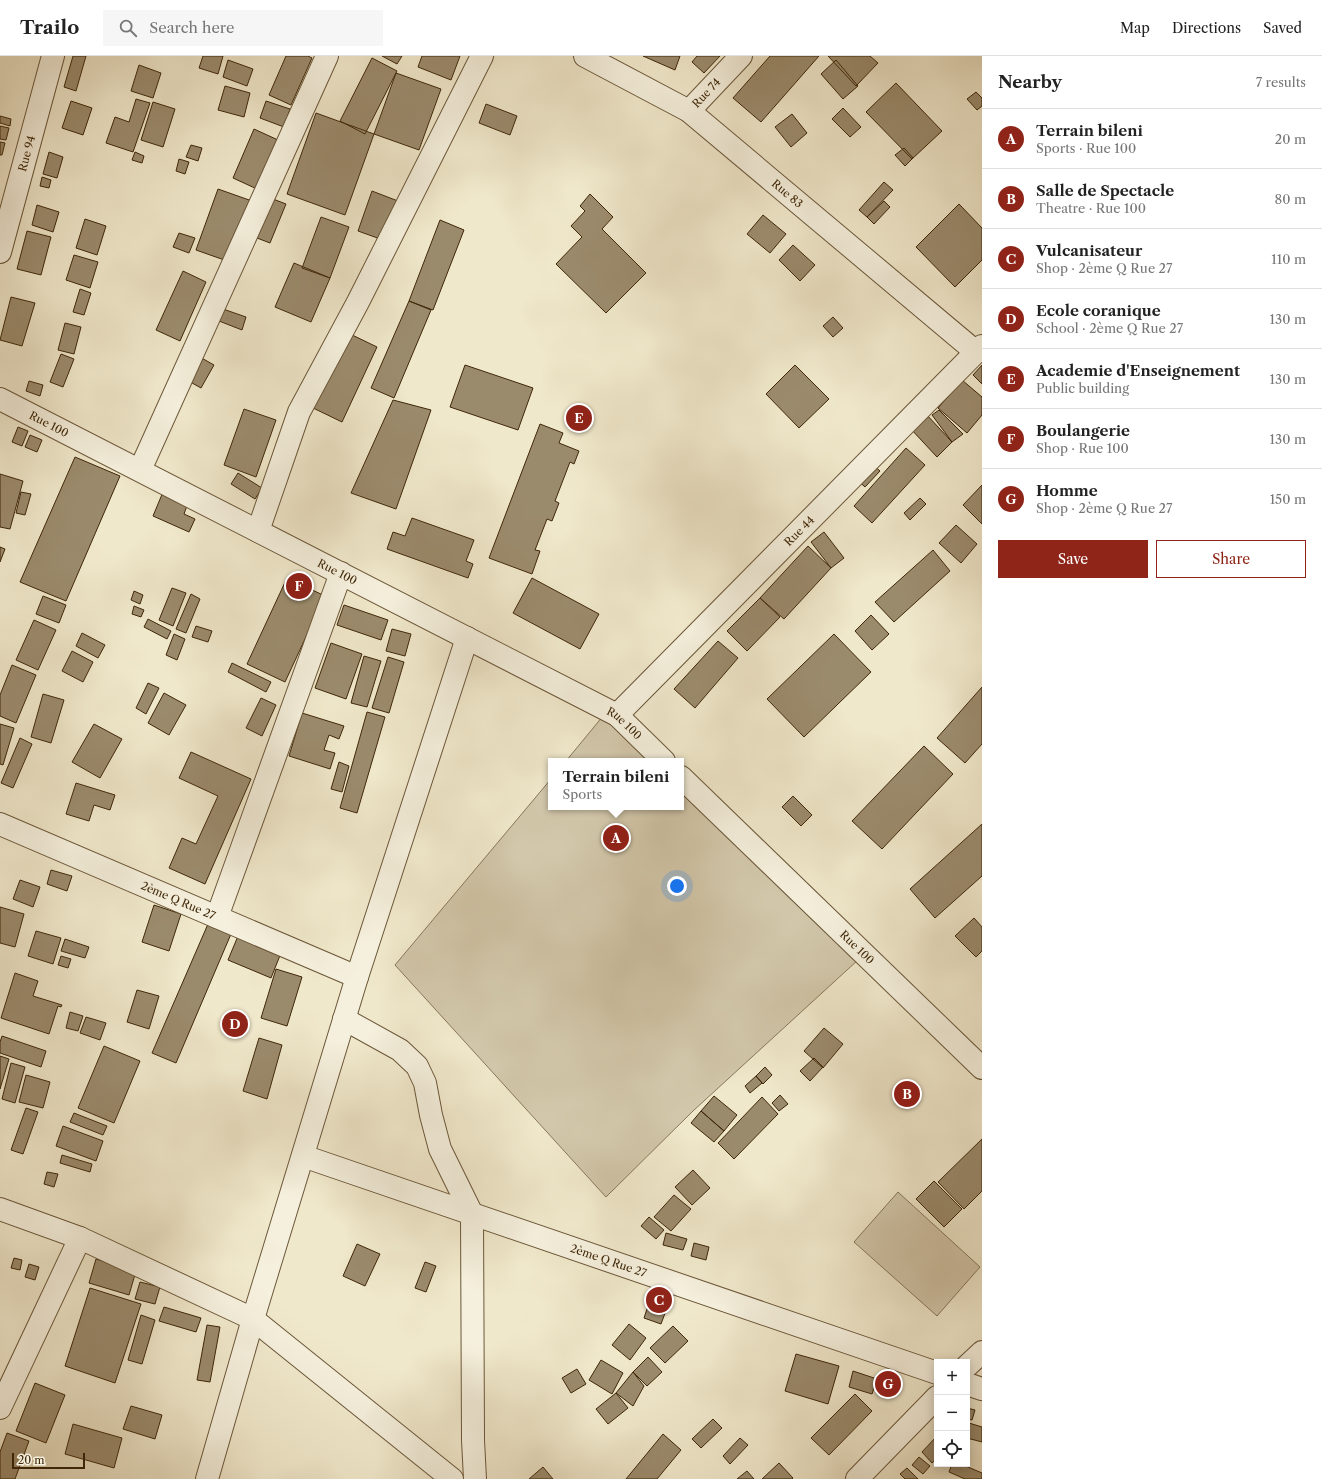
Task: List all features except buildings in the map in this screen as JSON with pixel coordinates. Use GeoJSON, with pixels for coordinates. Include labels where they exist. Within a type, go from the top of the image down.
{"type":"FeatureCollection","features":[{"type":"Feature","properties":{"kind":"street","name":"Rue 94"},"geometry":{"type":"LineString","coordinates":[[0,252],[53,56]]}},
{"type":"Feature","properties":{"kind":"street"},"geometry":{"type":"LineString","coordinates":[[140,470],[327,56]]}},
{"type":"Feature","properties":{"kind":"street"},"geometry":{"type":"LineString","coordinates":[[258,531],[299,412],[358,302],[482,56]]}},
{"type":"Feature","properties":{"kind":"street","name":"Rue 83"},"geometry":{"type":"LineString","coordinates":[[585,56],[689,111],[979,349]]}},
{"type":"Feature","properties":{"kind":"street","name":"Rue 74"},"geometry":{"type":"LineString","coordinates":[[689,111],[740,56]]}},
{"type":"Feature","properties":{"kind":"street","name":"Rue 44"},"geometry":{"type":"LineString","coordinates":[[617,716],[979,349]]}},
{"type":"Feature","properties":{"kind":"street","name":"Rue 100"},"geometry":{"type":"LineString","coordinates":[[0,399],[617,716],[661,758]]}},
{"type":"Feature","properties":{"kind":"street"},"geometry":{"type":"LineString","coordinates":[[217,917],[341,573]]}},
{"type":"Feature","properties":{"kind":"street"},"geometry":{"type":"LineString","coordinates":[[207,1479],[253,1319],[344,1019],[467,638]]}},
{"type":"Feature","properties":{"kind":"street","name":"Rue 100"},"geometry":{"type":"LineString","coordinates":[[684,780],[982,1068]]}},
{"type":"Feature","properties":{"kind":"street","name":"2ème Q Rue 27"},"geometry":{"type":"LineString","coordinates":[[0,824],[357,977]]}},
{"type":"Feature","properties":{"kind":"street"},"geometry":{"type":"LineString","coordinates":[[344,1019],[400,1050],[417,1066],[425,1083],[431,1116],[440,1149],[472,1214],[473,1440],[475,1479]]}},
{"type":"Feature","properties":{"kind":"street","name":"2ème Q Rue 27"},"geometry":{"type":"LineString","coordinates":[[303,1156],[934,1373]]}},
{"type":"Feature","properties":{"kind":"street"},"geometry":{"type":"LineString","coordinates":[[0,1209],[80,1238],[253,1319],[452,1479]]}},
{"type":"Feature","properties":{"kind":"street"},"geometry":{"type":"LineString","coordinates":[[0,1408],[80,1238]]}},
{"type":"Feature","properties":{"kind":"street"},"geometry":{"type":"LineString","coordinates":[[970,1363],[982,1352]]}},
{"type":"Feature","properties":{"kind":"street"},"geometry":{"type":"LineString","coordinates":[[970,1385],[982,1389]]}},
{"type":"Feature","properties":{"kind":"street"},"geometry":{"type":"LineString","coordinates":[[857,1479],[934,1400]]}},
{"type":"Feature","properties":{"kind":"shaded area"},"geometry":{"type":"Polygon","coordinates":[[[603,716],[648,758],[568,758],[603,716]]]}},
{"type":"Feature","properties":{"kind":"shaded area"},"geometry":{"type":"Polygon","coordinates":[[[548,783],[548,810],[684,810],[684,793],[858,960],[693,1111],[606,1197],[395,965],[548,783]]]}},
{"type":"Feature","properties":{"kind":"shaded area"},"geometry":{"type":"Polygon","coordinates":[[[898,1192],[980,1267],[937,1316],[854,1242],[898,1192]]]}},
{"type":"Feature","properties":{"kind":"place","name":"Academie d'Enseignement"},"geometry":{"type":"Point","coordinates":[579,418]}},
{"type":"Feature","properties":{"kind":"place","name":"Boulangerie"},"geometry":{"type":"Point","coordinates":[299,586]}},
{"type":"Feature","properties":{"kind":"place","name":"Terrain bileni"},"geometry":{"type":"Point","coordinates":[616,838]}},
{"type":"Feature","properties":{"kind":"place","name":"Ecole coranique"},"geometry":{"type":"Point","coordinates":[235,1024]}},
{"type":"Feature","properties":{"kind":"place","name":"Salle de Spectacle"},"geometry":{"type":"Point","coordinates":[907,1094]}},
{"type":"Feature","properties":{"kind":"place","name":"Vulcanisateur"},"geometry":{"type":"Point","coordinates":[659,1300]}},
{"type":"Feature","properties":{"kind":"place","name":"Homme"},"geometry":{"type":"Point","coordinates":[888,1384]}}]}
